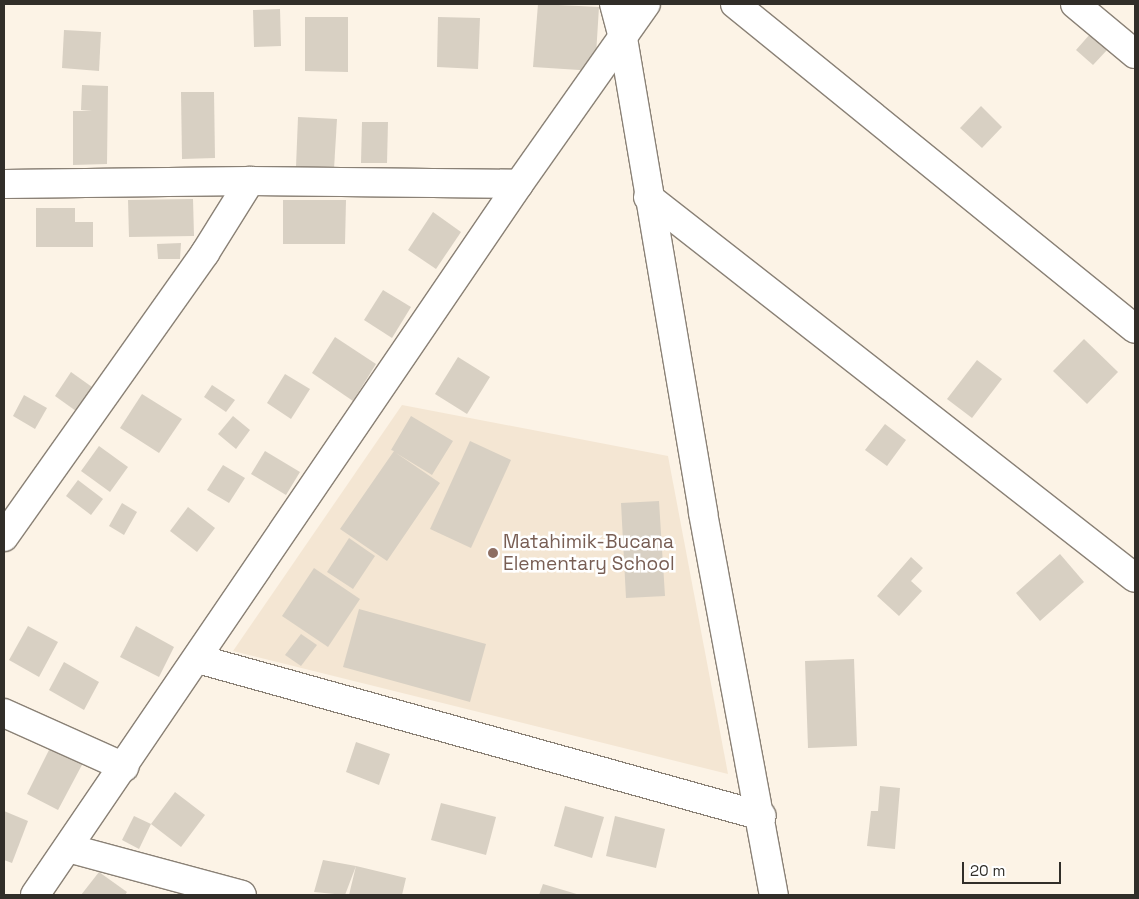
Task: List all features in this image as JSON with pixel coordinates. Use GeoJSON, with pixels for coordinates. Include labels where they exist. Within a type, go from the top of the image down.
{"type":"FeatureCollection","features":[{"type":"Feature","properties":{"kind":"street"},"geometry":{"type":"LineString","coordinates":[[614,4],[623,38],[648,197],[703,513],[762,816],[774,895]]}},
{"type":"Feature","properties":{"kind":"street"},"geometry":{"type":"LineString","coordinates":[[36,895],[519,184],[646,4]]}},
{"type":"Feature","properties":{"kind":"street"},"geometry":{"type":"LineString","coordinates":[[735,4],[1135,329]]}},
{"type":"Feature","properties":{"kind":"street"},"geometry":{"type":"LineString","coordinates":[[1075,4],[1135,54]]}},
{"type":"Feature","properties":{"kind":"street"},"geometry":{"type":"LineString","coordinates":[[4,184],[250,181],[519,184]]}},
{"type":"Feature","properties":{"kind":"street"},"geometry":{"type":"LineString","coordinates":[[4,537],[205,253],[250,181]]}},
{"type":"Feature","properties":{"kind":"street"},"geometry":{"type":"LineString","coordinates":[[648,197],[1135,578]]}},
{"type":"Feature","properties":{"kind":"street"},"geometry":{"type":"LineString","coordinates":[[198,659],[762,816]]}},
{"type":"Feature","properties":{"kind":"street"},"geometry":{"type":"LineString","coordinates":[[4,713],[124,768]]}},
{"type":"Feature","properties":{"kind":"street"},"geometry":{"type":"LineString","coordinates":[[68,848],[242,895]]}},
{"type":"Feature","properties":{"kind":"shaded area","name":"Matahimik-Bucana Elementary School"},"geometry":{"type":"Polygon","coordinates":[[[402,405],[668,456],[728,774],[233,651],[402,405]]]}},
{"type":"Feature","properties":{"kind":"building"},"geometry":{"type":"Polygon","coordinates":[[[538,4],[599,7],[595,71],[533,67],[538,4]]]}},
{"type":"Feature","properties":{"kind":"building"},"geometry":{"type":"Polygon","coordinates":[[[280,9],[281,46],[254,47],[253,10],[280,9]]]}},
{"type":"Feature","properties":{"kind":"building"},"geometry":{"type":"Polygon","coordinates":[[[305,17],[348,17],[348,72],[305,71],[305,17]]]}},
{"type":"Feature","properties":{"kind":"building"},"geometry":{"type":"Polygon","coordinates":[[[438,17],[480,18],[478,69],[437,67],[438,17]]]}},
{"type":"Feature","properties":{"kind":"building"},"geometry":{"type":"Polygon","coordinates":[[[64,30],[101,32],[99,71],[62,68],[64,30]]]}},
{"type":"Feature","properties":{"kind":"building"},"geometry":{"type":"Polygon","coordinates":[[[1091,33],[1108,49],[1093,65],[1076,50],[1091,33]]]}},
{"type":"Feature","properties":{"kind":"building"},"geometry":{"type":"Polygon","coordinates":[[[82,85],[108,86],[107,164],[73,165],[73,111],[92,111],[81,110],[82,85]]]}},
{"type":"Feature","properties":{"kind":"building"},"geometry":{"type":"Polygon","coordinates":[[[181,92],[214,92],[215,158],[182,159],[181,92]]]}},
{"type":"Feature","properties":{"kind":"building"},"geometry":{"type":"Polygon","coordinates":[[[981,106],[1002,127],[982,148],[960,128],[981,106]]]}},
{"type":"Feature","properties":{"kind":"building"},"geometry":{"type":"Polygon","coordinates":[[[298,117],[337,119],[334,169],[296,167],[298,117]]]}},
{"type":"Feature","properties":{"kind":"building"},"geometry":{"type":"Polygon","coordinates":[[[362,122],[388,122],[387,163],[361,163],[362,122]]]}},
{"type":"Feature","properties":{"kind":"building"},"geometry":{"type":"Polygon","coordinates":[[[193,199],[194,236],[129,237],[128,200],[193,199]]]}},
{"type":"Feature","properties":{"kind":"building"},"geometry":{"type":"Polygon","coordinates":[[[283,200],[346,200],[345,244],[283,244],[283,200]]]}},
{"type":"Feature","properties":{"kind":"building"},"geometry":{"type":"Polygon","coordinates":[[[36,208],[75,208],[75,222],[93,222],[93,247],[36,247],[36,208]]]}},
{"type":"Feature","properties":{"kind":"building"},"geometry":{"type":"Polygon","coordinates":[[[433,212],[461,232],[436,269],[408,250],[433,212]]]}},
{"type":"Feature","properties":{"kind":"building"},"geometry":{"type":"Polygon","coordinates":[[[181,243],[180,259],[158,259],[157,244],[181,243]]]}},
{"type":"Feature","properties":{"kind":"building"},"geometry":{"type":"Polygon","coordinates":[[[383,290],[411,307],[392,338],[364,320],[383,290]]]}},
{"type":"Feature","properties":{"kind":"building"},"geometry":{"type":"Polygon","coordinates":[[[335,337],[376,364],[353,401],[312,373],[335,337]]]}},
{"type":"Feature","properties":{"kind":"building"},"geometry":{"type":"Polygon","coordinates":[[[1084,339],[1118,372],[1087,404],[1053,371],[1084,339]]]}},
{"type":"Feature","properties":{"kind":"building"},"geometry":{"type":"Polygon","coordinates":[[[458,357],[490,377],[467,414],[435,394],[458,357]]]}},
{"type":"Feature","properties":{"kind":"building"},"geometry":{"type":"Polygon","coordinates":[[[977,360],[1002,379],[972,418],[947,399],[977,360]]]}},
{"type":"Feature","properties":{"kind":"building"},"geometry":{"type":"Polygon","coordinates":[[[71,372],[92,387],[76,411],[55,396],[71,372]]]}},
{"type":"Feature","properties":{"kind":"building"},"geometry":{"type":"Polygon","coordinates":[[[285,374],[310,389],[291,419],[267,403],[285,374]]]}},
{"type":"Feature","properties":{"kind":"building"},"geometry":{"type":"Polygon","coordinates":[[[212,385],[235,400],[226,412],[204,397],[212,385]]]}},
{"type":"Feature","properties":{"kind":"building"},"geometry":{"type":"Polygon","coordinates":[[[142,394],[182,419],[159,453],[120,428],[142,394]]]}},
{"type":"Feature","properties":{"kind":"building"},"geometry":{"type":"Polygon","coordinates":[[[24,395],[47,408],[35,429],[13,416],[24,395]]]}},
{"type":"Feature","properties":{"kind":"building"},"geometry":{"type":"Polygon","coordinates":[[[233,416],[250,430],[236,449],[218,434],[233,416]]]}},
{"type":"Feature","properties":{"kind":"building"},"geometry":{"type":"Polygon","coordinates":[[[411,416],[453,441],[432,475],[396,453],[440,483],[387,561],[340,529],[394,451],[391,450],[411,416]]]}},
{"type":"Feature","properties":{"kind":"building"},"geometry":{"type":"Polygon","coordinates":[[[885,424],[906,440],[887,466],[865,450],[885,424]]]}},
{"type":"Feature","properties":{"kind":"building"},"geometry":{"type":"Polygon","coordinates":[[[470,441],[511,460],[471,548],[430,529],[470,441]]]}},
{"type":"Feature","properties":{"kind":"building"},"geometry":{"type":"Polygon","coordinates":[[[99,446],[128,467],[110,492],[81,471],[99,446]]]}},
{"type":"Feature","properties":{"kind":"building"},"geometry":{"type":"Polygon","coordinates":[[[265,451],[300,472],[286,495],[251,474],[265,451]]]}},
{"type":"Feature","properties":{"kind":"building"},"geometry":{"type":"Polygon","coordinates":[[[223,465],[245,478],[229,503],[207,490],[223,465]]]}},
{"type":"Feature","properties":{"kind":"building"},"geometry":{"type":"Polygon","coordinates":[[[78,480],[103,499],[91,515],[66,496],[78,480]]]}},
{"type":"Feature","properties":{"kind":"building"},"geometry":{"type":"Polygon","coordinates":[[[659,501],[665,596],[626,598],[621,503],[659,501]]]}},
{"type":"Feature","properties":{"kind":"building"},"geometry":{"type":"Polygon","coordinates":[[[122,503],[137,512],[124,535],[109,526],[122,503]]]}},
{"type":"Feature","properties":{"kind":"building"},"geometry":{"type":"Polygon","coordinates":[[[188,507],[215,528],[197,552],[170,531],[188,507]]]}},
{"type":"Feature","properties":{"kind":"building"},"geometry":{"type":"Polygon","coordinates":[[[349,538],[375,556],[353,589],[327,572],[349,538]]]}},
{"type":"Feature","properties":{"kind":"building"},"geometry":{"type":"Polygon","coordinates":[[[1060,554],[1084,582],[1040,621],[1016,593],[1060,554]]]}},
{"type":"Feature","properties":{"kind":"building"},"geometry":{"type":"Polygon","coordinates":[[[911,557],[923,568],[911,581],[922,591],[899,616],[877,596],[911,557]]]}},
{"type":"Feature","properties":{"kind":"building"},"geometry":{"type":"Polygon","coordinates":[[[314,568],[360,599],[328,647],[282,616],[314,568]]]}},
{"type":"Feature","properties":{"kind":"building"},"geometry":{"type":"Polygon","coordinates":[[[359,609],[486,644],[470,702],[343,667],[359,609]]]}},
{"type":"Feature","properties":{"kind":"building"},"geometry":{"type":"Polygon","coordinates":[[[28,626],[58,642],[39,677],[9,660],[28,626]]]}},
{"type":"Feature","properties":{"kind":"building"},"geometry":{"type":"Polygon","coordinates":[[[136,626],[174,647],[159,677],[120,657],[136,626]]]}},
{"type":"Feature","properties":{"kind":"building"},"geometry":{"type":"Polygon","coordinates":[[[301,634],[317,645],[301,666],[285,655],[301,634]]]}},
{"type":"Feature","properties":{"kind":"building"},"geometry":{"type":"Polygon","coordinates":[[[854,659],[857,746],[808,748],[805,661],[854,659]]]}},
{"type":"Feature","properties":{"kind":"building"},"geometry":{"type":"Polygon","coordinates":[[[64,662],[99,682],[84,710],[49,690],[64,662]]]}},
{"type":"Feature","properties":{"kind":"building"},"geometry":{"type":"Polygon","coordinates":[[[356,742],[390,754],[379,785],[346,772],[356,742]]]}},
{"type":"Feature","properties":{"kind":"building"},"geometry":{"type":"Polygon","coordinates":[[[51,746],[83,763],[58,810],[27,794],[51,746]]]}},
{"type":"Feature","properties":{"kind":"building"},"geometry":{"type":"Polygon","coordinates":[[[880,786],[900,788],[895,849],[867,846],[871,811],[878,811],[880,786]]]}},
{"type":"Feature","properties":{"kind":"building"},"geometry":{"type":"Polygon","coordinates":[[[175,792],[205,815],[181,847],[151,824],[175,792]]]}},
{"type":"Feature","properties":{"kind":"building"},"geometry":{"type":"Polygon","coordinates":[[[441,803],[496,817],[486,855],[431,840],[441,803]]]}},
{"type":"Feature","properties":{"kind":"building"},"geometry":{"type":"Polygon","coordinates":[[[565,806],[604,817],[592,858],[554,846],[565,806]]]}},
{"type":"Feature","properties":{"kind":"building"},"geometry":{"type":"Polygon","coordinates":[[[4,811],[28,821],[12,863],[4,860],[4,811]]]}},
{"type":"Feature","properties":{"kind":"building"},"geometry":{"type":"Polygon","coordinates":[[[134,816],[151,824],[139,849],[122,840],[134,816]]]}},
{"type":"Feature","properties":{"kind":"building"},"geometry":{"type":"Polygon","coordinates":[[[615,816],[665,829],[656,868],[606,856],[615,816]]]}},
{"type":"Feature","properties":{"kind":"building"},"geometry":{"type":"Polygon","coordinates":[[[323,860],[356,866],[345,895],[314,892],[323,860]]]}},
{"type":"Feature","properties":{"kind":"building"},"geometry":{"type":"Polygon","coordinates":[[[356,866],[406,878],[402,895],[349,895],[356,866]]]}},
{"type":"Feature","properties":{"kind":"building"},"geometry":{"type":"Polygon","coordinates":[[[99,872],[127,892],[125,895],[81,895],[99,872]]]}},
{"type":"Feature","properties":{"kind":"building"},"geometry":{"type":"Polygon","coordinates":[[[543,884],[580,895],[539,895],[543,884]]]}},
{"type":"Feature","properties":{"kind":"place","name":"Matahimik-Bucana Elementary School"},"geometry":{"type":"Point","coordinates":[493,553]}}]}
